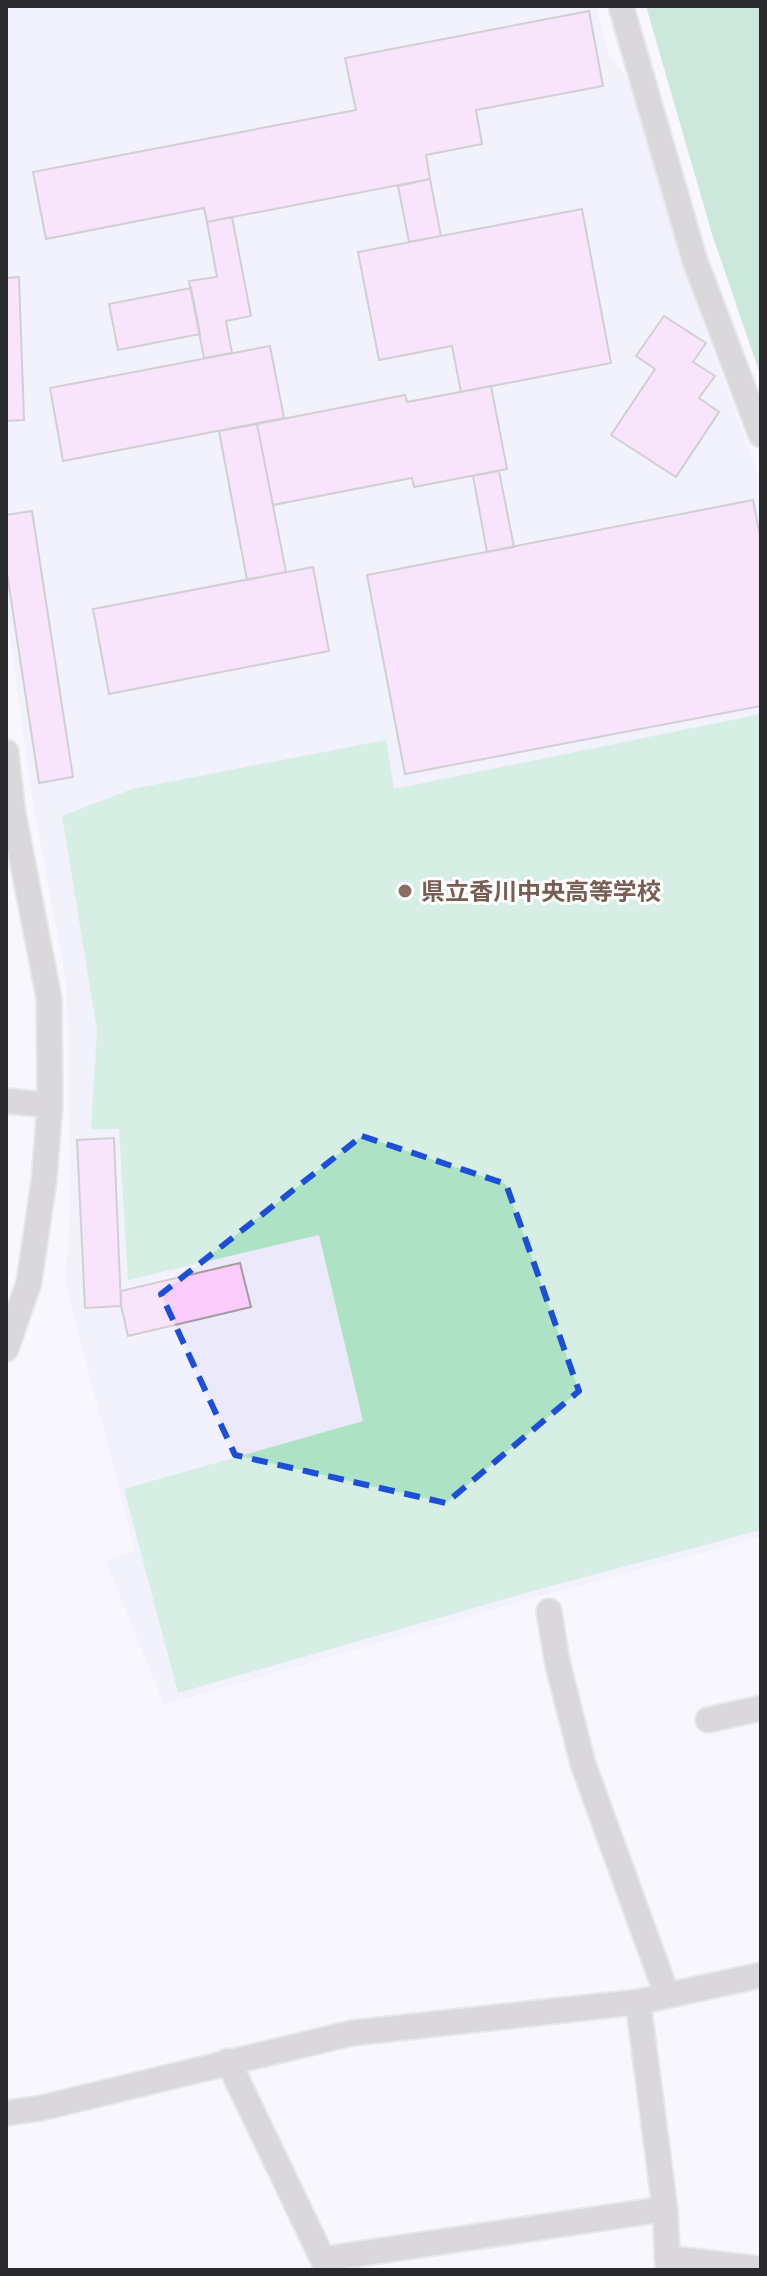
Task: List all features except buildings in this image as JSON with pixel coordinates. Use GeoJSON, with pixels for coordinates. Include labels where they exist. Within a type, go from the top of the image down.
{"type":"FeatureCollection","features":[{"type":"Feature","properties":{"kind":"street"},"geometry":{"type":"LineString","coordinates":[[621,6],[695,261],[761,435]]}},
{"type":"Feature","properties":{"kind":"street"},"geometry":{"type":"LineString","coordinates":[[6,752],[13,813],[49,998],[50,1105],[44,1180],[29,1282],[6,1349]]}},
{"type":"Feature","properties":{"kind":"street"},"geometry":{"type":"LineString","coordinates":[[6,1101],[50,1105]]}},
{"type":"Feature","properties":{"kind":"street"},"geometry":{"type":"LineString","coordinates":[[549,1611],[557,1661],[583,1764],[667,1995]]}},
{"type":"Feature","properties":{"kind":"street"},"geometry":{"type":"LineString","coordinates":[[708,1720],[761,1708]]}},
{"type":"Feature","properties":{"kind":"street"},"geometry":{"type":"LineString","coordinates":[[6,2113],[41,2108],[352,2033],[638,2002],[761,1975]]}},
{"type":"Feature","properties":{"kind":"street"},"geometry":{"type":"LineString","coordinates":[[638,2002],[665,2209],[667,2264],[761,2269]]}},
{"type":"Feature","properties":{"kind":"street"},"geometry":{"type":"LineString","coordinates":[[228,2061],[326,2265],[665,2209]]}},
{"type":"Feature","properties":{"kind":"highlighted area"},"geometry":{"type":"Polygon","coordinates":[[[362,1136],[506,1184],[579,1391],[446,1503],[235,1455],[161,1294],[362,1136]]]}},
{"type":"Feature","properties":{"kind":"shaded area","name":"県立香川中央高等学校"},"geometry":{"type":"Polygon","coordinates":[[[6,6],[596,6],[608,53],[636,90],[682,265],[761,483],[761,1537],[526,1600],[164,1705],[106,1561],[135,1550],[66,1285],[70,1202],[67,986],[32,797],[6,607],[6,6]]]}},
{"type":"Feature","properties":{"kind":"green space"},"geometry":{"type":"Polygon","coordinates":[[[646,6],[761,6],[761,377],[712,234],[646,6]]]}},
{"type":"Feature","properties":{"kind":"green space"},"geometry":{"type":"Polygon","coordinates":[[[761,714],[761,1530],[529,1592],[178,1693],[124,1489],[363,1421],[319,1235],[128,1280],[119,1129],[91,1129],[97,1030],[62,816],[132,789],[386,740],[394,789],[761,714]]]}},
{"type":"Feature","properties":{"kind":"place","name":"県立香川中央高等学校"},"geometry":{"type":"Point","coordinates":[405,891]}}]}
